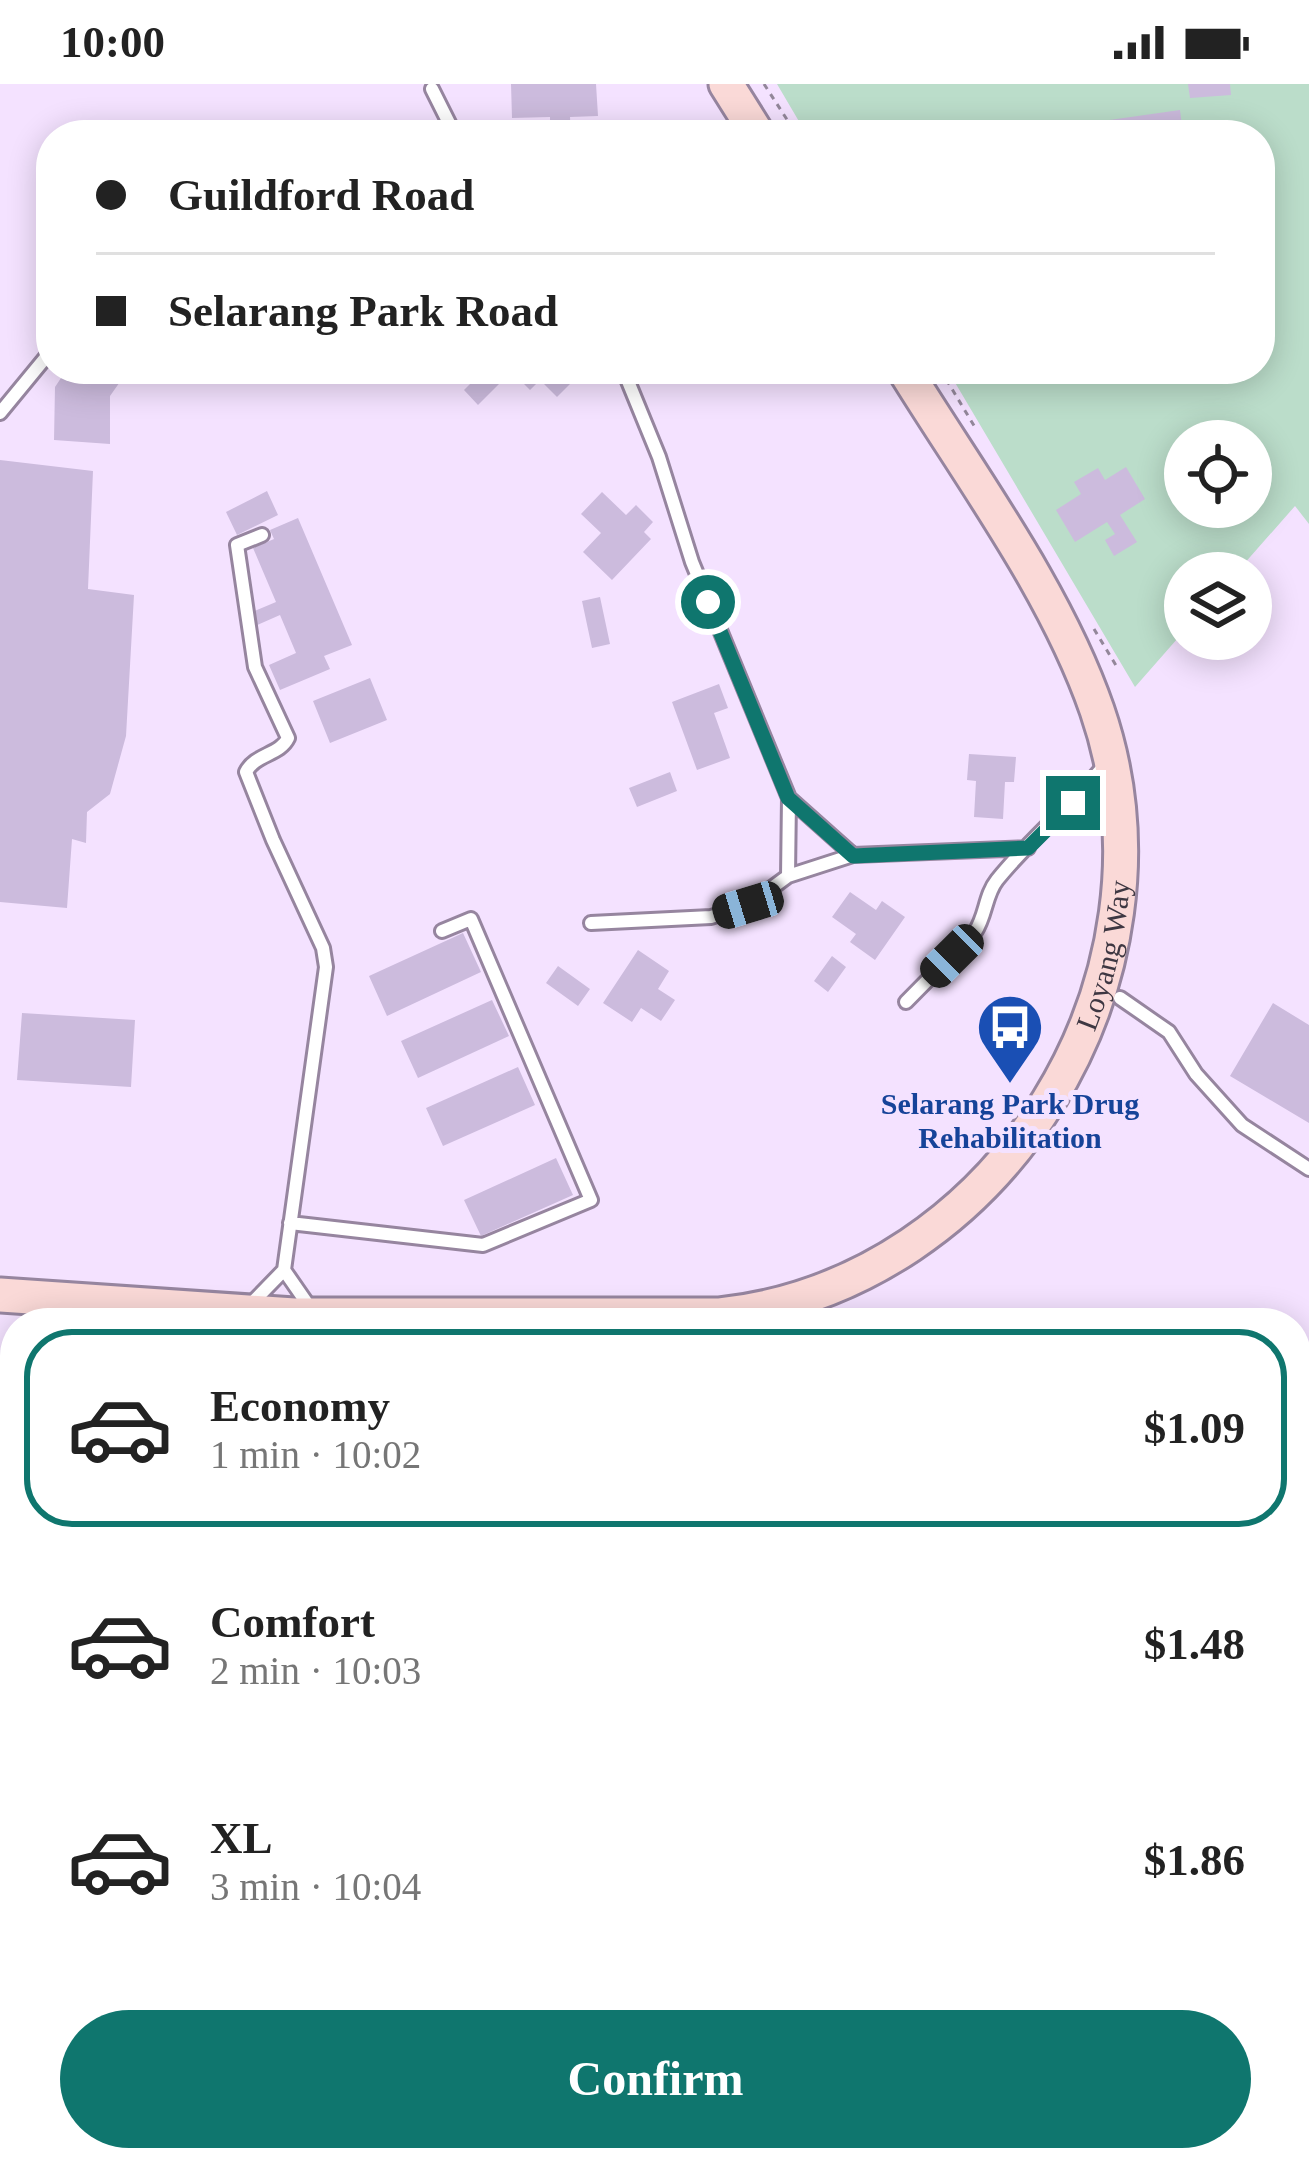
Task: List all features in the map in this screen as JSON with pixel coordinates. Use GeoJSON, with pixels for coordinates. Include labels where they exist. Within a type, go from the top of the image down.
{"type":"FeatureCollection","features":[{"type":"Feature","properties":{"kind":"street"},"geometry":{"type":"LineString","coordinates":[[726,84],[749,120]]}},
{"type":"Feature","properties":{"kind":"street"},"geometry":{"type":"LineString","coordinates":[[749,84],[772,120]]}},
{"type":"Feature","properties":{"kind":"street","name":"Loyang Way"},"geometry":{"type":"LineString","coordinates":[[767,1308],[806,1297],[898,1256],[968,1203],[1054,1095],[1087,1026],[1108,958],[1118,878],[1116,797],[1097,710],[1057,622],[913,384]]}},
{"type":"Feature","properties":{"kind":"street","name":"Loyang Way"},"geometry":{"type":"LineString","coordinates":[[831,1308],[908,1270],[988,1210],[1055,1134],[1094,1066],[1120,998],[1136,920],[1135,781],[1120,716],[1074,614],[934,384]]}},
{"type":"Feature","properties":{"kind":"street","name":"Loyang Way"},"geometry":{"type":"LineString","coordinates":[[0,1295],[187,1308]]}},
{"type":"Feature","properties":{"kind":"lane"},"geometry":{"type":"LineString","coordinates":[[432,89],[448,120]]}},
{"type":"Feature","properties":{"kind":"lane"},"geometry":{"type":"LineString","coordinates":[[0,413],[36,369]]}},
{"type":"Feature","properties":{"kind":"lane"},"geometry":{"type":"LineString","coordinates":[[629,384],[659,457],[692,562],[788,798],[788,876]]}},
{"type":"Feature","properties":{"kind":"lane"},"geometry":{"type":"LineString","coordinates":[[262,535],[237,545],[255,667],[288,738],[284,746],[253,762],[246,772],[272,841],[323,948],[326,967],[284,1270],[297,1308]]}},
{"type":"Feature","properties":{"kind":"lane"},"geometry":{"type":"LineString","coordinates":[[906,1002],[976,932],[993,884],[1110,758]]}},
{"type":"Feature","properties":{"kind":"lane"},"geometry":{"type":"LineString","coordinates":[[788,798],[853,856]]}},
{"type":"Feature","properties":{"kind":"lane"},"geometry":{"type":"LineString","coordinates":[[591,923],[711,916],[748,905],[788,876],[853,856],[1028,848]]}},
{"type":"Feature","properties":{"kind":"lane"},"geometry":{"type":"LineString","coordinates":[[290,1223],[483,1245],[591,1199],[471,919],[442,931]]}},
{"type":"Feature","properties":{"kind":"lane"},"geometry":{"type":"LineString","coordinates":[[1120,998],[1169,1032],[1196,1074],[1242,1125],[1309,1169]]}},
{"type":"Feature","properties":{"kind":"lane"},"geometry":{"type":"LineString","coordinates":[[248,1308],[284,1270]]}},
{"type":"Feature","properties":{"kind":"path"},"geometry":{"type":"LineString","coordinates":[[764,84],[787,120]]}},
{"type":"Feature","properties":{"kind":"green space"},"geometry":{"type":"Polygon","coordinates":[[[777,84],[1309,84],[1309,524],[1295,506],[1254,552],[1164,552],[1164,654],[1135,687],[956,384],[1275,384],[1275,120],[798,120],[777,84]]]}},
{"type":"Feature","properties":{"kind":"building"},"geometry":{"type":"Polygon","coordinates":[[[511,84],[596,84],[598,116],[512,118],[511,84]]]}},
{"type":"Feature","properties":{"kind":"building"},"geometry":{"type":"Polygon","coordinates":[[[1188,84],[1230,84],[1231,95],[1190,98],[1188,84]]]}},
{"type":"Feature","properties":{"kind":"building"},"geometry":{"type":"Polygon","coordinates":[[[1180,110],[1181,120],[1109,120],[1180,110]]]}},
{"type":"Feature","properties":{"kind":"building"},"geometry":{"type":"Polygon","coordinates":[[[118,384],[110,396],[110,444],[54,440],[55,387],[118,384]]]}},
{"type":"Feature","properties":{"kind":"building"},"geometry":{"type":"Polygon","coordinates":[[[470,384],[499,384],[478,405],[464,390],[470,384]]]}},
{"type":"Feature","properties":{"kind":"building"},"geometry":{"type":"Polygon","coordinates":[[[544,384],[570,384],[557,397],[544,384]]]}},
{"type":"Feature","properties":{"kind":"building"},"geometry":{"type":"Polygon","coordinates":[[[0,460],[93,471],[88,589],[134,595],[126,736],[110,794],[87,812],[86,843],[72,839],[67,908],[0,902],[0,460]]]}},
{"type":"Feature","properties":{"kind":"building"},"geometry":{"type":"Polygon","coordinates":[[[1126,467],[1145,499],[1120,515],[1137,542],[1114,556],[1105,540],[1115,534],[1107,522],[1075,542],[1056,510],[1081,494],[1074,482],[1098,468],[1105,480],[1126,467]]]}},
{"type":"Feature","properties":{"kind":"building"},"geometry":{"type":"Polygon","coordinates":[[[267,491],[278,515],[237,535],[226,512],[267,491]]]}},
{"type":"Feature","properties":{"kind":"building"},"geometry":{"type":"Polygon","coordinates":[[[602,492],[626,515],[636,505],[653,522],[644,532],[651,539],[612,580],[583,552],[601,533],[581,514],[602,492]]]}},
{"type":"Feature","properties":{"kind":"building"},"geometry":{"type":"Polygon","coordinates":[[[298,518],[352,645],[324,656],[330,669],[280,690],[269,665],[296,653],[280,615],[255,626],[250,613],[276,602],[253,548],[274,539],[270,530],[298,518]]]}},
{"type":"Feature","properties":{"kind":"building"},"geometry":{"type":"Polygon","coordinates":[[[600,597],[610,644],[592,648],[582,601],[600,597]]]}},
{"type":"Feature","properties":{"kind":"building"},"geometry":{"type":"Polygon","coordinates":[[[370,678],[387,720],[330,743],[313,701],[370,678]]]}},
{"type":"Feature","properties":{"kind":"building"},"geometry":{"type":"Polygon","coordinates":[[[719,684],[728,708],[714,713],[730,758],[697,770],[672,702],[719,684]]]}},
{"type":"Feature","properties":{"kind":"building"},"geometry":{"type":"Polygon","coordinates":[[[969,754],[1016,757],[1014,782],[1005,782],[1003,819],[974,817],[976,781],[967,780],[969,754]]]}},
{"type":"Feature","properties":{"kind":"building"},"geometry":{"type":"Polygon","coordinates":[[[670,772],[677,791],[637,807],[629,788],[670,772]]]}},
{"type":"Feature","properties":{"kind":"building"},"geometry":{"type":"Polygon","coordinates":[[[850,892],[876,910],[882,901],[905,917],[875,960],[850,942],[856,934],[832,917],[850,892]]]}},
{"type":"Feature","properties":{"kind":"building"},"geometry":{"type":"Polygon","coordinates":[[[463,933],[481,972],[387,1016],[369,976],[463,933]]]}},
{"type":"Feature","properties":{"kind":"building"},"geometry":{"type":"Polygon","coordinates":[[[638,950],[669,971],[658,989],[675,1000],[661,1021],[641,1008],[632,1022],[603,1003],[638,950]]]}},
{"type":"Feature","properties":{"kind":"building"},"geometry":{"type":"Polygon","coordinates":[[[832,956],[846,967],[828,992],[814,981],[832,956]]]}},
{"type":"Feature","properties":{"kind":"building"},"geometry":{"type":"Polygon","coordinates":[[[558,966],[590,989],[578,1006],[546,983],[558,966]]]}},
{"type":"Feature","properties":{"kind":"building"},"geometry":{"type":"Polygon","coordinates":[[[492,1000],[509,1036],[418,1078],[401,1041],[492,1000]]]}},
{"type":"Feature","properties":{"kind":"building"},"geometry":{"type":"Polygon","coordinates":[[[1273,1003],[1309,1025],[1309,1123],[1230,1076],[1273,1003]]]}},
{"type":"Feature","properties":{"kind":"building"},"geometry":{"type":"Polygon","coordinates":[[[22,1013],[135,1020],[131,1087],[17,1080],[22,1013]]]}},
{"type":"Feature","properties":{"kind":"building"},"geometry":{"type":"Polygon","coordinates":[[[518,1067],[535,1105],[443,1146],[426,1108],[518,1067]]]}},
{"type":"Feature","properties":{"kind":"building"},"geometry":{"type":"Polygon","coordinates":[[[556,1158],[573,1195],[481,1236],[464,1200],[556,1158]]]}},
{"type":"Feature","properties":{"kind":"place","name":"Selarang Park Drug Rehabilitation"},"geometry":{"type":"Point","coordinates":[1010,1086]}},
{"type":"Feature","properties":{"kind":"route"},"geometry":{"type":"LineString","coordinates":[[708,602],[788,798],[853,856],[1028,848],[1073,803]]}}]}
